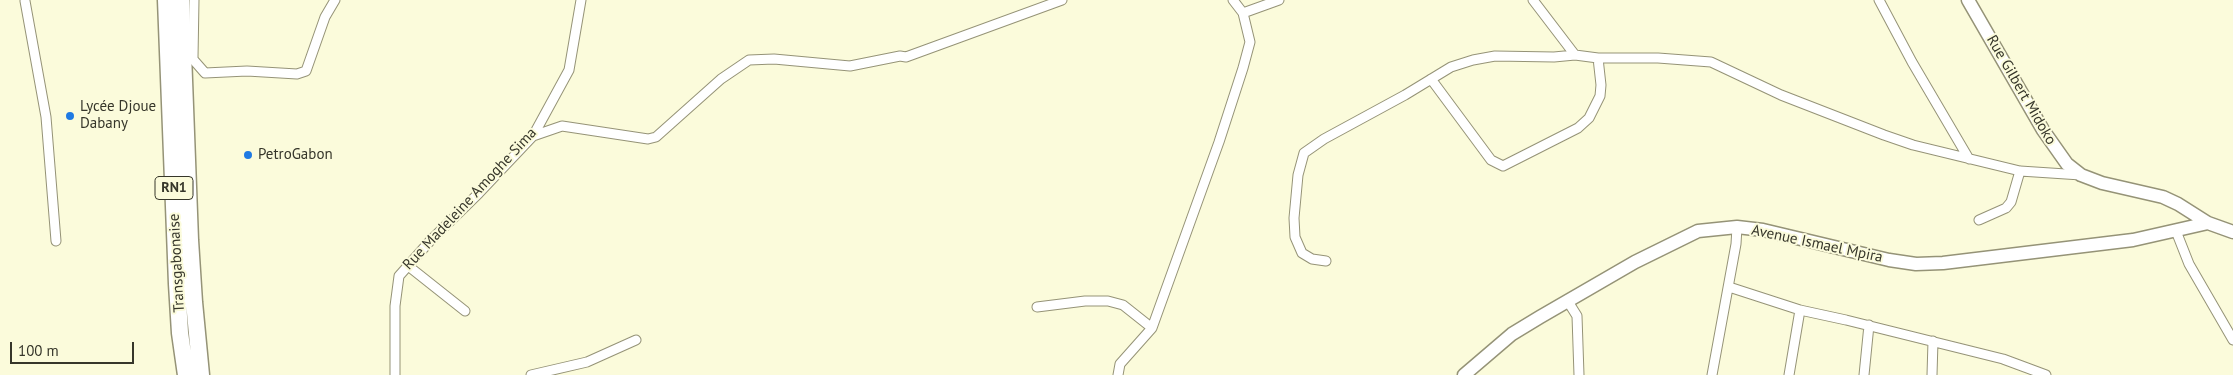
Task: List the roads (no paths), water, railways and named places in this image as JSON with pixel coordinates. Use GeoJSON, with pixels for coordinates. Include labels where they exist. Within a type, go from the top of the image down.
{"type":"FeatureCollection","features":[{"type":"Feature","properties":{"kind":"highway","name":"Transgabonaise"},"geometry":{"type":"LineString","coordinates":[[166,0],[177,284],[180,333],[186,375]]}},
{"type":"Feature","properties":{"kind":"highway","name":"Transgabonaise"},"geometry":{"type":"LineString","coordinates":[[181,0],[188,53],[194,302],[201,375]]}},
{"type":"Feature","properties":{"kind":"main road","name":"Rue Gilbert Midoko"},"geometry":{"type":"LineString","coordinates":[[1968,0],[2056,151],[2067,164],[2081,175]]}},
{"type":"Feature","properties":{"kind":"main road"},"geometry":{"type":"LineString","coordinates":[[2081,175],[2102,183],[2163,198],[2178,204],[2208,223],[2233,232]]}},
{"type":"Feature","properties":{"kind":"main road","name":"Avenue Ismael Mpira"},"geometry":{"type":"LineString","coordinates":[[1464,375],[1512,334],[1567,300],[1635,262],[1698,231],[1737,227],[1763,230],[1889,260],[1916,264],[1943,263],[2132,240],[2208,223]]}},
{"type":"Feature","properties":{"kind":"street"},"geometry":{"type":"LineString","coordinates":[[194,0],[188,53],[205,73],[248,70],[297,74],[306,71],[325,17],[334,0]]}},
{"type":"Feature","properties":{"kind":"street","name":"Rue Madeleine Amoghe Sima"},"geometry":{"type":"LineString","coordinates":[[394,375],[396,288],[400,276],[407,265],[533,136],[569,70],[581,0]]}},
{"type":"Feature","properties":{"kind":"street"},"geometry":{"type":"LineString","coordinates":[[533,136],[562,126],[648,139],[656,137],[721,79],[749,60],[774,59],[850,66],[906,57],[1062,0]]}},
{"type":"Feature","properties":{"kind":"street"},"geometry":{"type":"LineString","coordinates":[[1118,375],[1120,364],[1152,328],[1216,151],[1243,68],[1250,42],[1243,13],[1233,0]]}},
{"type":"Feature","properties":{"kind":"street"},"geometry":{"type":"LineString","coordinates":[[1243,13],[1279,0]]}},
{"type":"Feature","properties":{"kind":"street"},"geometry":{"type":"LineString","coordinates":[[1533,0],[1576,55]]}},
{"type":"Feature","properties":{"kind":"street"},"geometry":{"type":"LineString","coordinates":[[1879,0],[1912,62],[1969,159]]}},
{"type":"Feature","properties":{"kind":"street"},"geometry":{"type":"LineString","coordinates":[[25,1],[46,117],[56,241]]}},
{"type":"Feature","properties":{"kind":"street"},"geometry":{"type":"LineString","coordinates":[[1326,261],[1312,259],[1302,253],[1295,237],[1294,218],[1298,175],[1304,153],[1324,139],[1451,67],[1480,58],[1495,56],[1554,57],[1576,55],[1598,58],[1677,59],[1712,62],[1781,95],[1884,135],[1969,159],[2020,170],[2081,175]]}},
{"type":"Feature","properties":{"kind":"street"},"geometry":{"type":"LineString","coordinates":[[1431,79],[1491,160],[1503,166],[1578,128],[1589,118],[1600,96],[1601,85],[1598,58]]}},
{"type":"Feature","properties":{"kind":"street"},"geometry":{"type":"LineString","coordinates":[[1979,220],[2006,208],[2011,202],[2020,170]]}},
{"type":"Feature","properties":{"kind":"street"},"geometry":{"type":"LineString","coordinates":[[1712,375],[1737,227]]}},
{"type":"Feature","properties":{"kind":"street"},"geometry":{"type":"LineString","coordinates":[[2176,231],[2193,271],[2233,340]]}},
{"type":"Feature","properties":{"kind":"street"},"geometry":{"type":"LineString","coordinates":[[407,265],[465,311]]}},
{"type":"Feature","properties":{"kind":"street"},"geometry":{"type":"LineString","coordinates":[[1728,287],[1800,310],[1869,325],[2003,359],[2046,375]]}},
{"type":"Feature","properties":{"kind":"street"},"geometry":{"type":"LineString","coordinates":[[1567,300],[1577,316],[1579,375]]}},
{"type":"Feature","properties":{"kind":"street"},"geometry":{"type":"LineString","coordinates":[[1037,307],[1085,301],[1108,301],[1123,305],[1152,328]]}},
{"type":"Feature","properties":{"kind":"street"},"geometry":{"type":"LineString","coordinates":[[1789,375],[1800,310]]}},
{"type":"Feature","properties":{"kind":"street"},"geometry":{"type":"LineString","coordinates":[[1864,375],[1869,325]]}},
{"type":"Feature","properties":{"kind":"street"},"geometry":{"type":"LineString","coordinates":[[531,375],[587,362],[636,340]]}},
{"type":"Feature","properties":{"kind":"street"},"geometry":{"type":"LineString","coordinates":[[1932,375],[1933,341]]}},
{"type":"Feature","properties":{"kind":"place","name":"Lycée Djoue Dabany"},"geometry":{"type":"Point","coordinates":[70,116]}},
{"type":"Feature","properties":{"kind":"place","name":"PetroGabon"},"geometry":{"type":"Point","coordinates":[248,155]}}]}
